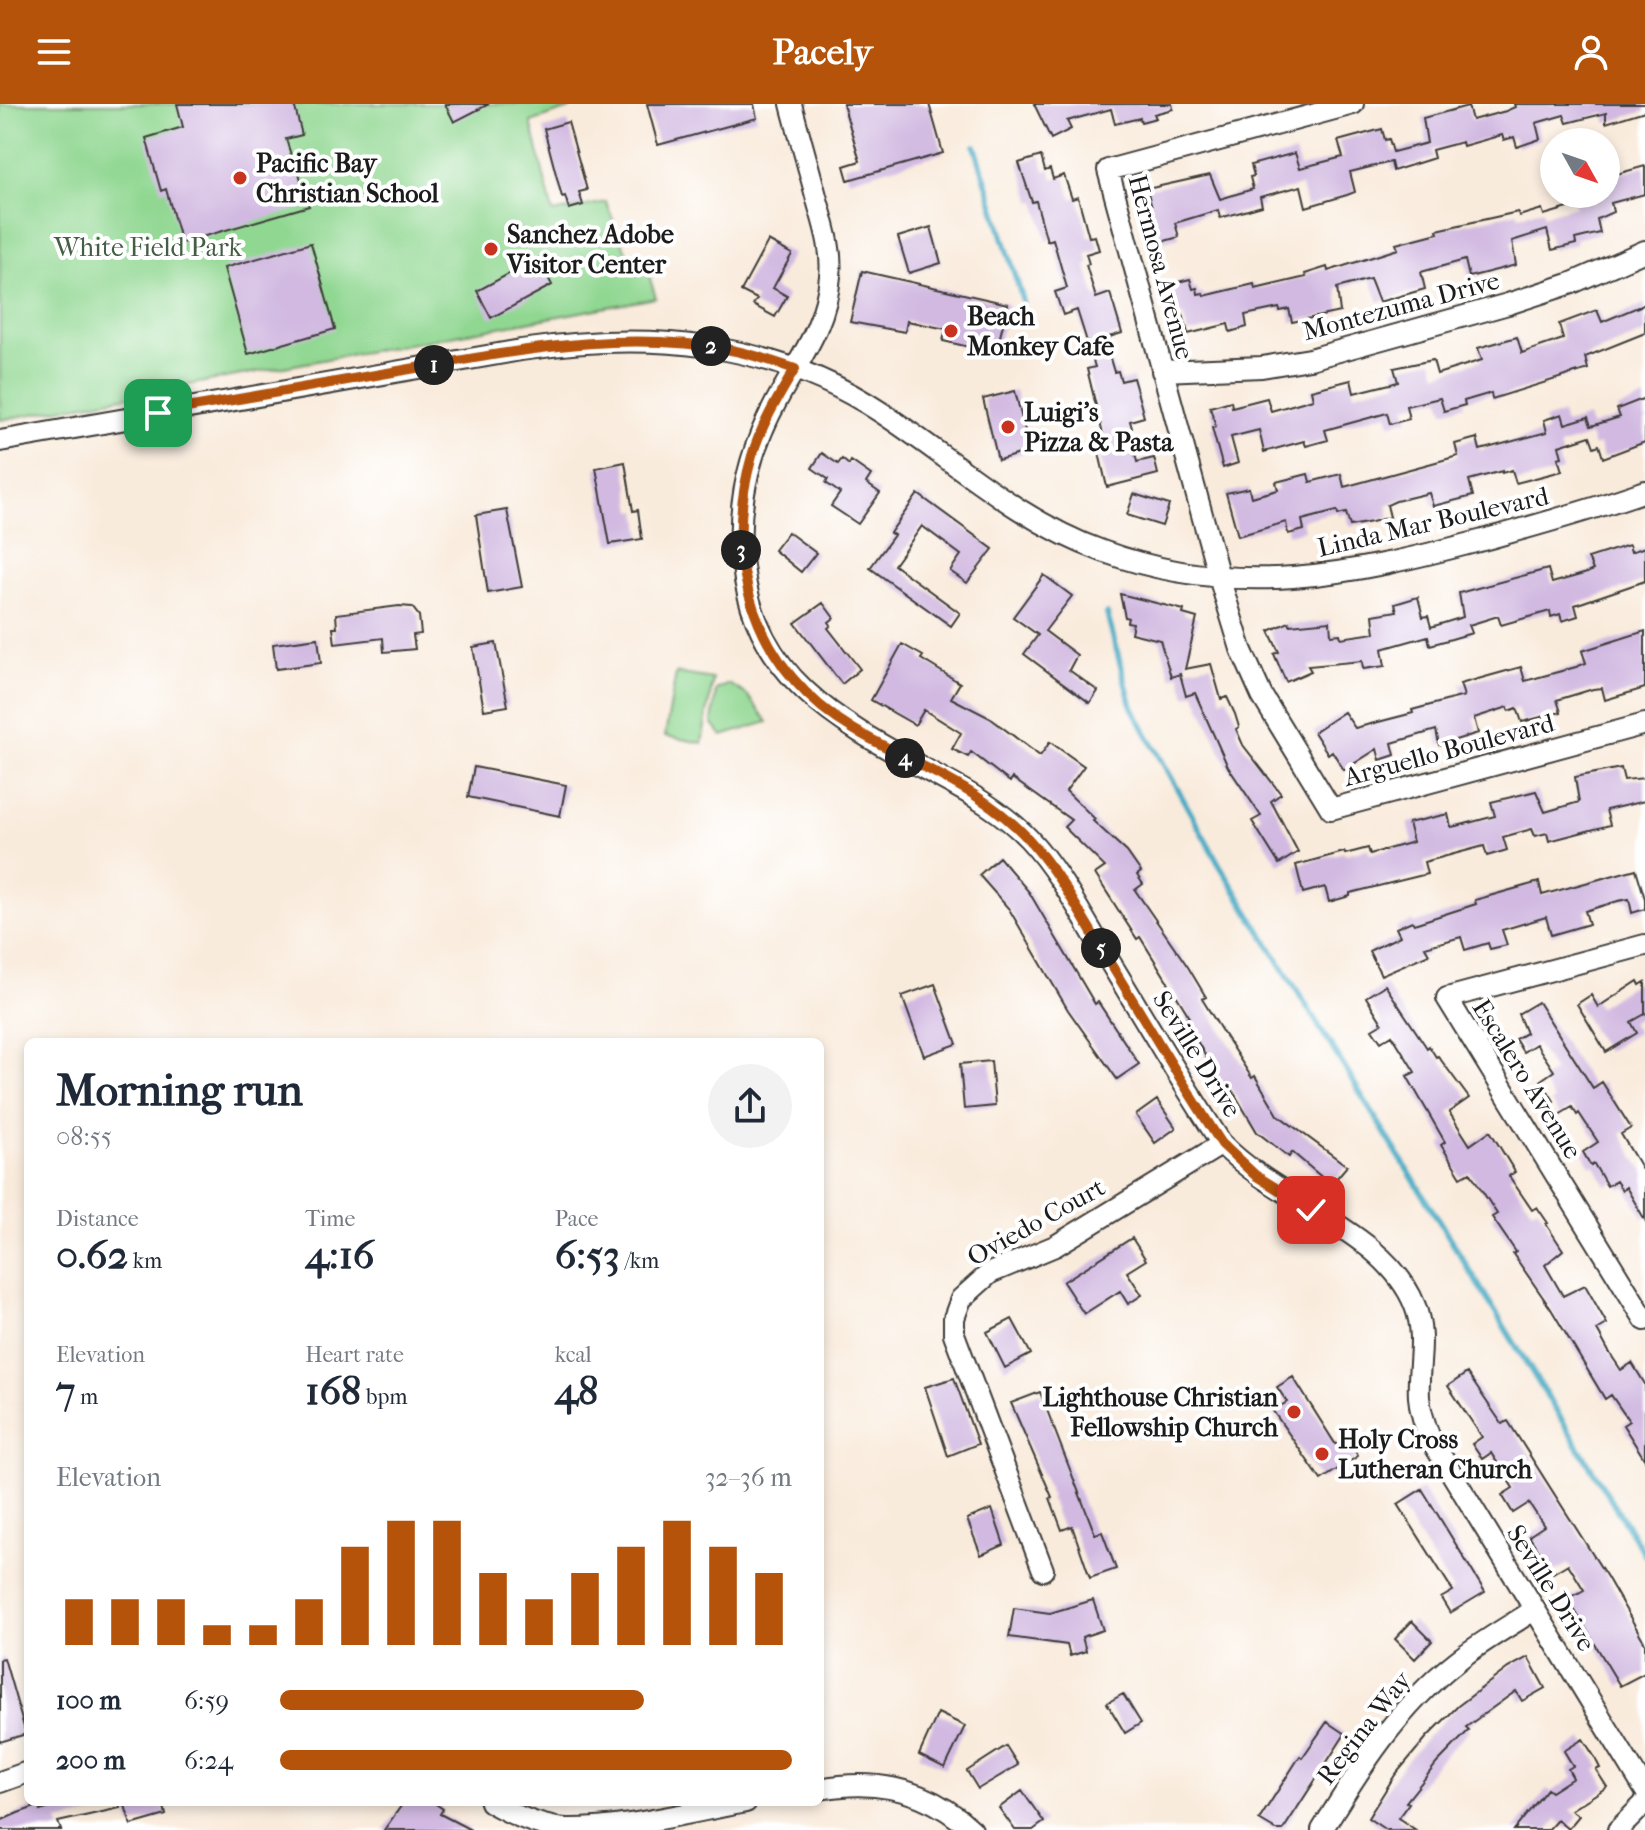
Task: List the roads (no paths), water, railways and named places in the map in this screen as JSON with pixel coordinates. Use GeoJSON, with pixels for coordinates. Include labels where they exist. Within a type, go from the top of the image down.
{"type":"FeatureCollection","features":[{"type":"Feature","properties":{"kind":"street","name":"Seville Drive"},"geometry":{"type":"LineString","coordinates":[[791,104],[828,240],[831,273],[826,305],[814,339],[764,426],[752,454],[741,511],[743,570],[759,627],[772,653],[808,695],[830,713],[980,799],[1029,840],[1065,889],[1222,1144],[1255,1175],[1382,1258],[1407,1290],[1416,1307],[1421,1329],[1419,1397],[1430,1438],[1645,1790]]}},
{"type":"Feature","properties":{"kind":"street","name":"Hermosa Avenue"},"geometry":{"type":"LineString","coordinates":[[1219,577],[1108,170],[1353,104]]}},
{"type":"Feature","properties":{"kind":"street","name":"Montezuma Drive"},"geometry":{"type":"LineString","coordinates":[[1162,371],[1262,367],[1310,359],[1508,304],[1572,283],[1645,251]]}},
{"type":"Feature","properties":{"kind":"street","name":"Linda Mar Boulevard"},"geometry":{"type":"LineString","coordinates":[[0,441],[561,344],[669,341],[734,350],[835,385],[872,407],[1008,503],[1070,538],[1138,562],[1219,577],[1294,579],[1367,569],[1573,515],[1645,491]]}},
{"type":"Feature","properties":{"kind":"street","name":"Arguello Boulevard"},"geometry":{"type":"LineString","coordinates":[[1219,577],[1251,673],[1331,809],[1645,724]]}},
{"type":"Feature","properties":{"kind":"street","name":"Escalero Avenue"},"geometry":{"type":"LineString","coordinates":[[1645,945],[1447,998],[1645,1320]]}},
{"type":"Feature","properties":{"kind":"street","name":"Oviedo Court"},"geometry":{"type":"LineString","coordinates":[[1043,1570],[954,1334],[954,1318],[961,1299],[990,1273],[1055,1246],[1222,1144]]}},
{"type":"Feature","properties":{"kind":"street","name":"Regina Way"},"geometry":{"type":"LineString","coordinates":[[1322,1830],[1358,1772],[1412,1703],[1455,1662],[1534,1610]]}},
{"type":"Feature","properties":{"kind":"street"},"geometry":{"type":"LineString","coordinates":[[0,1782],[24,1773]]}},
{"type":"Feature","properties":{"kind":"street"},"geometry":{"type":"LineString","coordinates":[[824,1788],[871,1784],[901,1789],[938,1804],[972,1830]]}},
{"type":"Feature","properties":{"kind":"street"},"geometry":{"type":"LineString","coordinates":[[1618,1830],[1645,1803]]}},
{"type":"Feature","properties":{"kind":"street"},"geometry":{"type":"LineString","coordinates":[[498,1806],[515,1815],[565,1829],[619,1825],[719,1806]]}},
{"type":"Feature","properties":{"kind":"waterway"},"geometry":{"type":"LineString","coordinates":[[975,146],[1023,301]]}},
{"type":"Feature","properties":{"kind":"waterway"},"geometry":{"type":"LineString","coordinates":[[1107,614],[1132,707],[1219,864],[1645,1555]]}},
{"type":"Feature","properties":{"kind":"place","name":"Pacific Bay Christian School"},"geometry":{"type":"Point","coordinates":[240,178]}},
{"type":"Feature","properties":{"kind":"place","name":"Sanchez Adobe Visitor Center"},"geometry":{"type":"Point","coordinates":[491,249]}},
{"type":"Feature","properties":{"kind":"place","name":"Beach Monkey Cafe"},"geometry":{"type":"Point","coordinates":[951,331]}},
{"type":"Feature","properties":{"kind":"place","name":"Luigi's Pizza & Pasta"},"geometry":{"type":"Point","coordinates":[1008,427]}},
{"type":"Feature","properties":{"kind":"place","name":"Lighthouse Christian Fellowship Church"},"geometry":{"type":"Point","coordinates":[1294,1412]}},
{"type":"Feature","properties":{"kind":"place","name":"Holy Cross Lutheran Church"},"geometry":{"type":"Point","coordinates":[1322,1454]}},
{"type":"Feature","properties":{"kind":"park label","name":"White Field Park"},"geometry":{"type":"Point","coordinates":[148,247]}}]}
